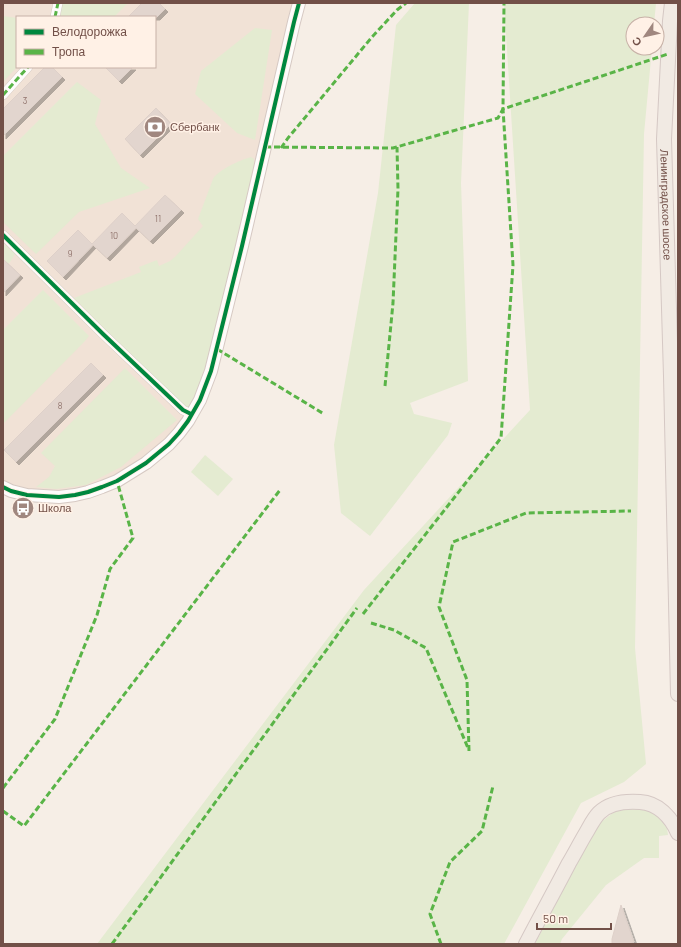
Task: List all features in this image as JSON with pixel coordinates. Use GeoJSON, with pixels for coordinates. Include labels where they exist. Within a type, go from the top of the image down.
{"type":"FeatureCollection","features":[{"type":"Feature","properties":{"kind":"main road","name":"Ленинградское шоссе"},"geometry":{"type":"LineString","coordinates":[[672,3],[664,139],[678,694]]}},
{"type":"Feature","properties":{"kind":"main road"},"geometry":{"type":"LineString","coordinates":[[526,944],[592,822],[608,807],[618,803],[644,802],[667,814],[678,833]]}},
{"type":"Feature","properties":{"kind":"street"},"geometry":{"type":"LineString","coordinates":[[56,16],[58,3]]}},
{"type":"Feature","properties":{"kind":"street"},"geometry":{"type":"LineString","coordinates":[[3,488],[26,495],[59,497],[88,492],[117,481],[146,463],[169,444],[179,433],[200,400],[213,364],[299,3]]}},
{"type":"Feature","properties":{"kind":"street"},"geometry":{"type":"LineString","coordinates":[[3,95],[27,68]]}},
{"type":"Feature","properties":{"kind":"street"},"geometry":{"type":"LineString","coordinates":[[3,235],[103,334],[183,410],[191,414]]}},
{"type":"Feature","properties":{"kind":"shaded area"},"geometry":{"type":"Polygon","coordinates":[[[3,3],[292,3],[236,245],[192,404],[165,440],[143,459],[114,476],[87,487],[59,491],[28,489],[3,481],[3,3]]]}},
{"type":"Feature","properties":{"kind":"green space"},"geometry":{"type":"Polygon","coordinates":[[[62,3],[128,3],[115,16],[60,16],[62,3]]]}},
{"type":"Feature","properties":{"kind":"green space"},"geometry":{"type":"Polygon","coordinates":[[[415,3],[469,3],[461,183],[468,381],[410,403],[414,414],[452,423],[448,435],[370,536],[341,513],[334,445],[378,193],[396,25],[415,3]]]}},
{"type":"Feature","properties":{"kind":"green space"},"geometry":{"type":"Polygon","coordinates":[[[504,3],[656,3],[655,16],[625,16],[625,56],[651,56],[644,134],[635,648],[646,764],[624,782],[581,803],[504,944],[97,944],[364,590],[530,410],[504,3]]]}},
{"type":"Feature","properties":{"kind":"green space"},"geometry":{"type":"Polygon","coordinates":[[[3,16],[16,18],[16,68],[3,82],[3,16]]]}},
{"type":"Feature","properties":{"kind":"green space"},"geometry":{"type":"Polygon","coordinates":[[[255,28],[272,30],[255,140],[237,133],[195,94],[201,71],[255,28]]]}},
{"type":"Feature","properties":{"kind":"green space"},"geometry":{"type":"Polygon","coordinates":[[[77,82],[101,100],[95,124],[121,168],[150,188],[79,212],[36,254],[3,222],[3,156],[77,82]]]}},
{"type":"Feature","properties":{"kind":"green space"},"geometry":{"type":"Polygon","coordinates":[[[251,157],[254,159],[255,164],[201,385],[192,404],[189,406],[184,406],[173,399],[74,298],[141,272],[139,267],[157,260],[159,266],[170,261],[203,226],[198,219],[213,179],[220,172],[230,166],[251,157]]]}},
{"type":"Feature","properties":{"kind":"green space"},"geometry":{"type":"Polygon","coordinates":[[[3,243],[15,254],[3,269],[3,243]]]}},
{"type":"Feature","properties":{"kind":"green space"},"geometry":{"type":"Polygon","coordinates":[[[43,290],[89,336],[3,424],[3,330],[43,290]]]}},
{"type":"Feature","properties":{"kind":"green space"},"geometry":{"type":"Polygon","coordinates":[[[125,368],[177,420],[121,467],[86,485],[56,489],[36,487],[49,477],[55,466],[41,453],[125,368]]]}},
{"type":"Feature","properties":{"kind":"green space"},"geometry":{"type":"Polygon","coordinates":[[[205,455],[233,479],[218,496],[191,472],[205,455]]]}},
{"type":"Feature","properties":{"kind":"green space"},"geometry":{"type":"Polygon","coordinates":[[[640,807],[663,820],[667,829],[668,835],[659,836],[659,858],[644,858],[606,885],[562,939],[560,944],[535,944],[596,826],[614,812],[628,808],[640,807]]]}},
{"type":"Feature","properties":{"kind":"building"},"geometry":{"type":"Polygon","coordinates":[[[142,3],[159,3],[165,9],[157,17],[129,16],[142,3]]]}},
{"type":"Feature","properties":{"kind":"building"},"geometry":{"type":"Polygon","coordinates":[[[44,68],[53,68],[62,77],[3,136],[3,109],[44,68]]]}},
{"type":"Feature","properties":{"kind":"building"},"geometry":{"type":"Polygon","coordinates":[[[106,68],[132,68],[119,81],[106,68]]]}},
{"type":"Feature","properties":{"kind":"building"},"geometry":{"type":"Polygon","coordinates":[[[156,108],[171,124],[140,155],[125,139],[156,108]]]}},
{"type":"Feature","properties":{"kind":"building"},"geometry":{"type":"Polygon","coordinates":[[[165,195],[181,210],[150,241],[136,228],[107,258],[93,245],[63,277],[47,261],[78,230],[92,244],[122,213],[135,226],[165,195]]]}},
{"type":"Feature","properties":{"kind":"building"},"geometry":{"type":"Polygon","coordinates":[[[3,259],[20,275],[3,293],[3,259]]]}},
{"type":"Feature","properties":{"kind":"building"},"geometry":{"type":"Polygon","coordinates":[[[91,363],[103,375],[16,462],[4,450],[91,363]]]}},
{"type":"Feature","properties":{"kind":"building"},"geometry":{"type":"Polygon","coordinates":[[[621,905],[634,942],[630,944],[612,944],[612,939],[621,905]]]}},
{"type":"Feature","properties":{"kind":"marked path"},"geometry":{"type":"LineString","coordinates":[[55,16],[58,3]]}},
{"type":"Feature","properties":{"kind":"marked path"},"geometry":{"type":"LineString","coordinates":[[281,148],[372,37],[397,10],[406,3]]}},
{"type":"Feature","properties":{"kind":"marked path"},"geometry":{"type":"LineString","coordinates":[[363,614],[501,438],[513,265],[503,109],[504,3]]}},
{"type":"Feature","properties":{"kind":"marked path"},"geometry":{"type":"LineString","coordinates":[[265,147],[393,148],[498,118],[503,109],[668,54]]}},
{"type":"Feature","properties":{"kind":"marked path"},"geometry":{"type":"LineString","coordinates":[[3,95],[27,68]]}},
{"type":"Feature","properties":{"kind":"marked path"},"geometry":{"type":"LineString","coordinates":[[385,386],[393,303],[398,189],[397,147]]}},
{"type":"Feature","properties":{"kind":"marked path"},"geometry":{"type":"LineString","coordinates":[[217,349],[324,414]]}},
{"type":"Feature","properties":{"kind":"marked path"},"geometry":{"type":"LineString","coordinates":[[3,788],[55,719],[97,615],[110,569],[133,538],[117,481]]}},
{"type":"Feature","properties":{"kind":"marked path"},"geometry":{"type":"LineString","coordinates":[[3,811],[24,826],[280,490]]}},
{"type":"Feature","properties":{"kind":"marked path"},"geometry":{"type":"LineString","coordinates":[[469,751],[467,680],[439,607],[453,542],[526,513],[631,511]]}},
{"type":"Feature","properties":{"kind":"marked path"},"geometry":{"type":"LineString","coordinates":[[112,944],[357,608]]}},
{"type":"Feature","properties":{"kind":"marked path"},"geometry":{"type":"LineString","coordinates":[[371,623],[394,630],[426,648],[468,748]]}},
{"type":"Feature","properties":{"kind":"marked path"},"geometry":{"type":"LineString","coordinates":[[441,944],[430,914],[450,862],[482,831],[493,786]]}},
{"type":"Feature","properties":{"kind":"cycle path"},"geometry":{"type":"LineString","coordinates":[[3,487],[11,491],[27,495],[59,497],[88,492],[117,481],[146,463],[169,444],[188,421],[200,400],[211,371],[299,3]]}},
{"type":"Feature","properties":{"kind":"cycle path"},"geometry":{"type":"LineString","coordinates":[[3,235],[103,334],[183,410],[191,414]]}},
{"type":"Feature","properties":{"kind":"place","name":"Сбербанк"},"geometry":{"type":"Point","coordinates":[155,127]}},
{"type":"Feature","properties":{"kind":"place","name":"Школа"},"geometry":{"type":"Point","coordinates":[23,508]}}]}
